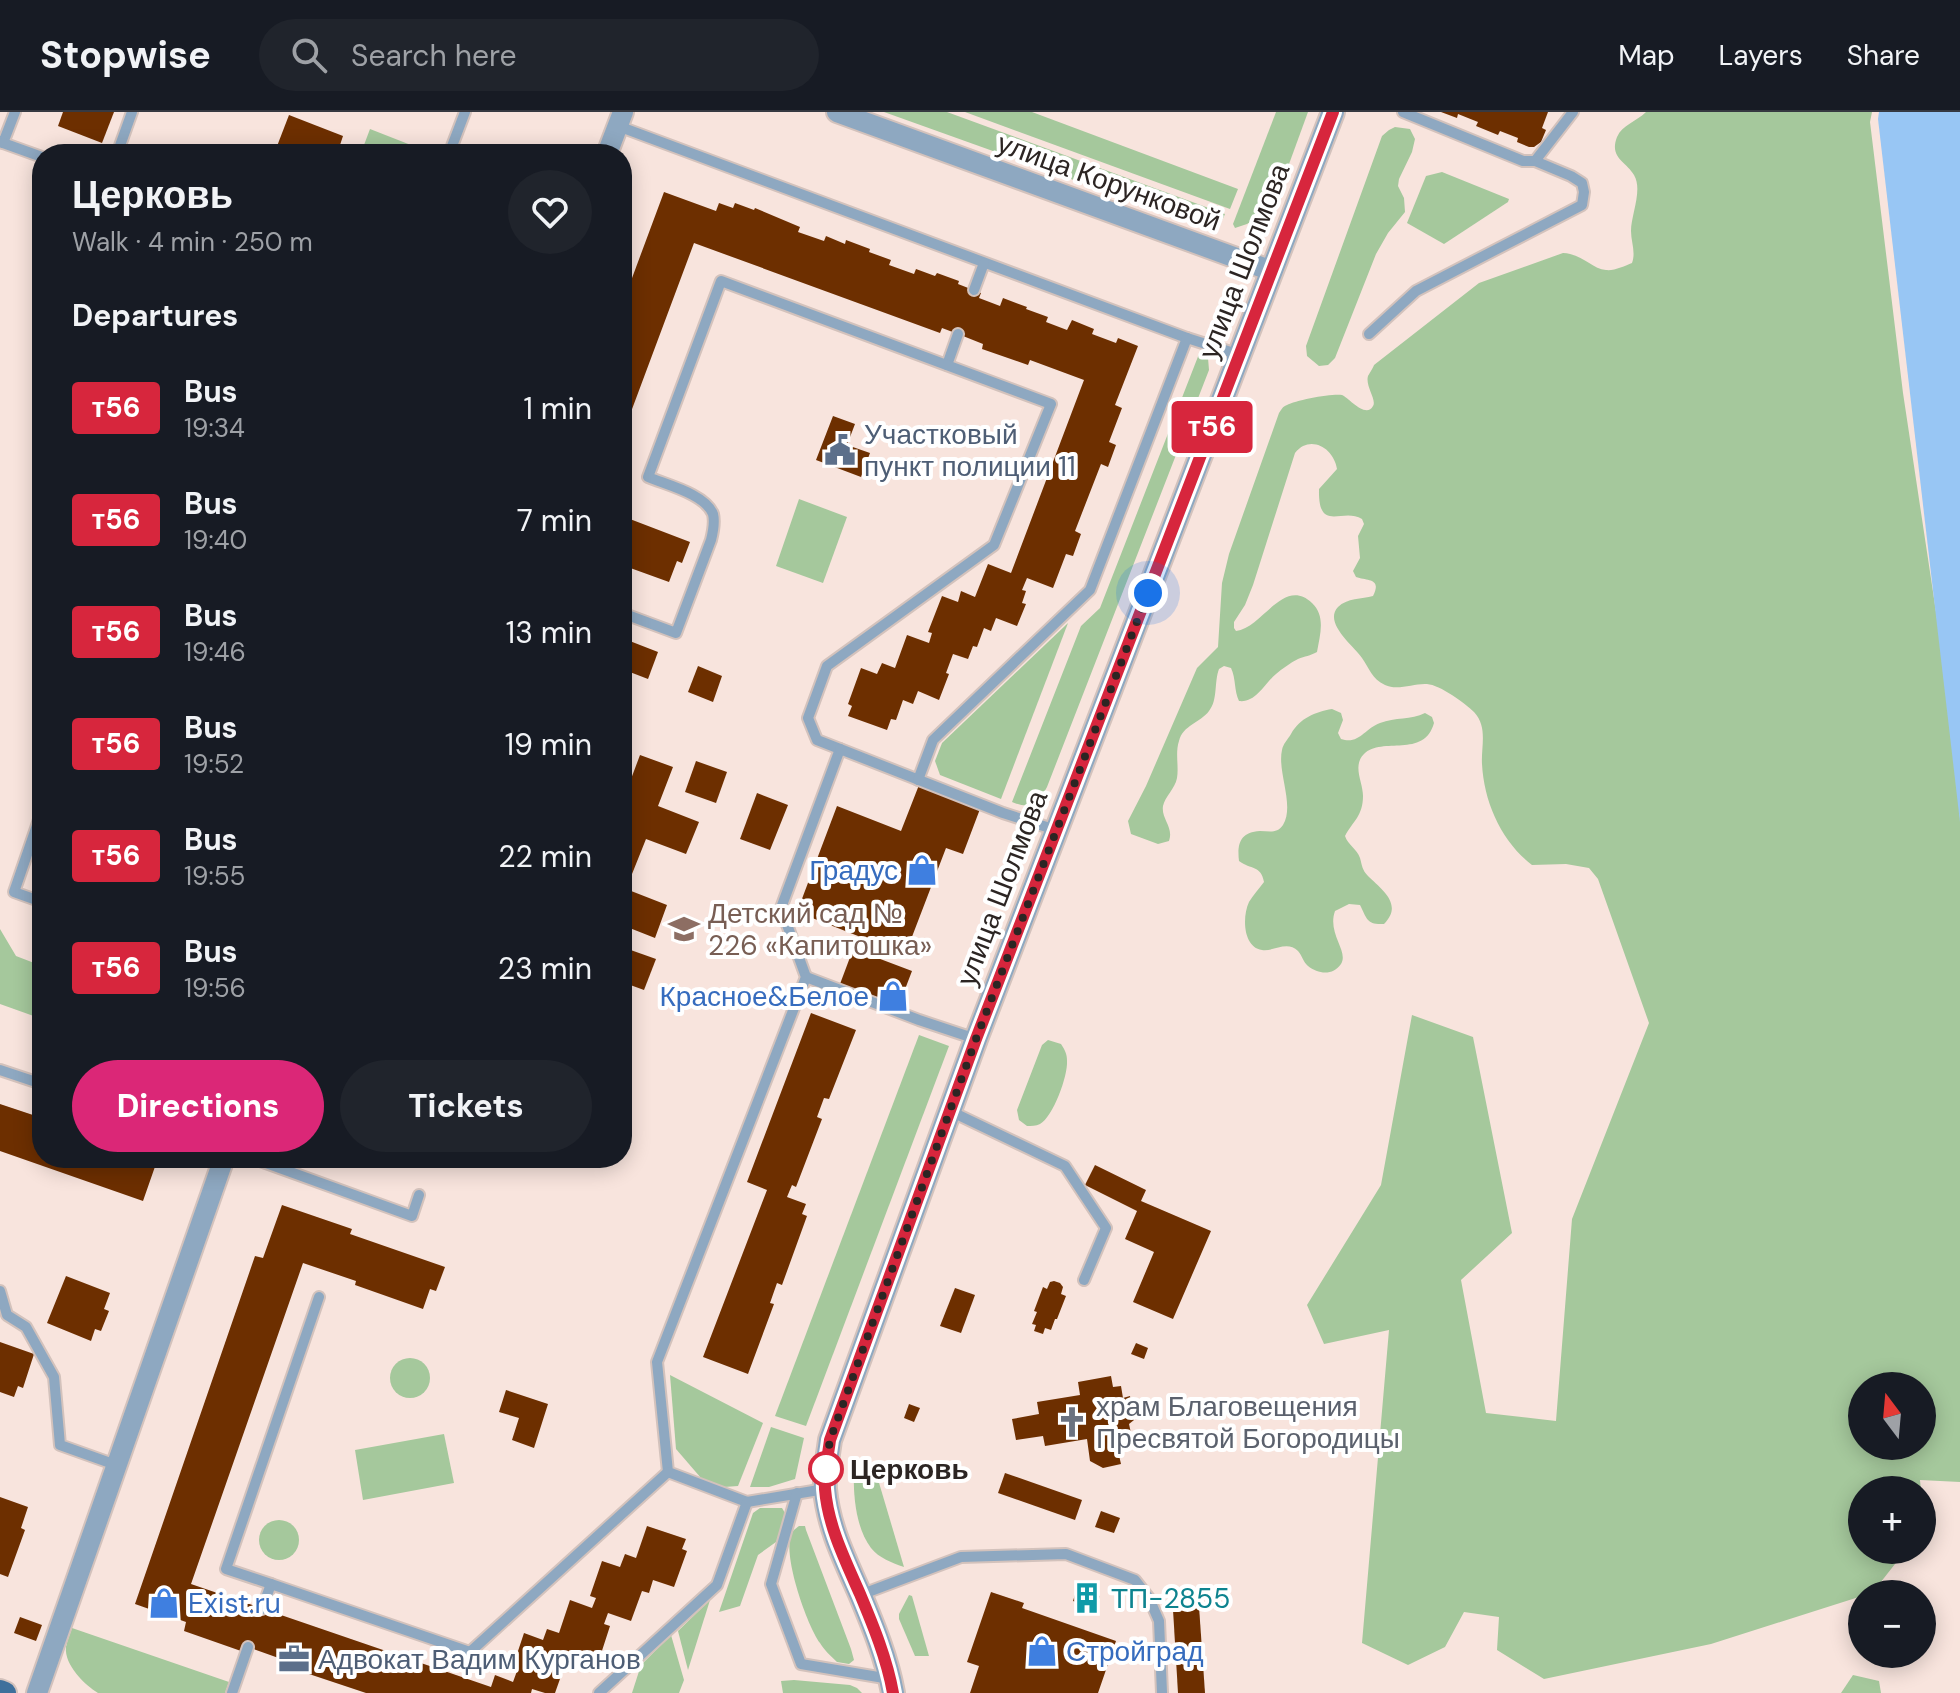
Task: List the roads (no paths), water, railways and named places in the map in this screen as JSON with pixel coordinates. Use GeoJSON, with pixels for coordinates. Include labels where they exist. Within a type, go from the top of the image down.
{"type":"FeatureCollection","features":[{"type":"Feature","properties":{"kind":"street","name":"улица Корунковой"},"geometry":{"type":"LineString","coordinates":[[837,112],[1272,271]]}},
{"type":"Feature","properties":{"kind":"street","name":"улица Шолмова"},"geometry":{"type":"LineString","coordinates":[[892,1686],[830,1517],[825,1471],[830,1440],[976,1039],[1333,112]]}},
{"type":"Feature","properties":{"kind":"street"},"geometry":{"type":"LineString","coordinates":[[611,144],[620,119]]}},
{"type":"Feature","properties":{"kind":"street"},"geometry":{"type":"LineString","coordinates":[[37,1693],[220,1168]]}},
{"type":"Feature","properties":{"kind":"lane"},"geometry":{"type":"LineString","coordinates":[[15,112],[2,142],[32,153]]}},
{"type":"Feature","properties":{"kind":"lane"},"geometry":{"type":"LineString","coordinates":[[121,144],[132,112]]}},
{"type":"Feature","properties":{"kind":"lane"},"geometry":{"type":"LineString","coordinates":[[453,144],[465,112]]}},
{"type":"Feature","properties":{"kind":"lane"},"geometry":{"type":"LineString","coordinates":[[1369,334],[1416,291],[1582,205],[1584,192],[1582,183],[1571,176],[1535,161],[1523,161],[1403,112]]}},
{"type":"Feature","properties":{"kind":"lane"},"geometry":{"type":"LineString","coordinates":[[1535,161],[1573,112]]}},
{"type":"Feature","properties":{"kind":"lane"},"geometry":{"type":"LineString","coordinates":[[620,119],[984,263],[1240,355]]}},
{"type":"Feature","properties":{"kind":"lane"},"geometry":{"type":"LineString","coordinates":[[974,290],[984,263]]}},
{"type":"Feature","properties":{"kind":"lane"},"geometry":{"type":"LineString","coordinates":[[632,617],[676,633],[711,540],[713,514],[705,502],[648,477],[721,281],[1051,404],[994,545],[827,666],[808,718],[817,740],[1003,813],[1056,830]]}},
{"type":"Feature","properties":{"kind":"lane"},"geometry":{"type":"LineString","coordinates":[[947,365],[958,334]]}},
{"type":"Feature","properties":{"kind":"lane"},"geometry":{"type":"LineString","coordinates":[[918,780],[933,740],[1090,590],[1187,338]]}},
{"type":"Feature","properties":{"kind":"lane"},"geometry":{"type":"LineString","coordinates":[[668,1472],[657,1362],[806,977],[781,908],[840,749]]}},
{"type":"Feature","properties":{"kind":"lane"},"geometry":{"type":"LineString","coordinates":[[32,840],[14,892],[32,898]]}},
{"type":"Feature","properties":{"kind":"lane"},"geometry":{"type":"LineString","coordinates":[[806,977],[976,1039]]}},
{"type":"Feature","properties":{"kind":"lane"},"geometry":{"type":"LineString","coordinates":[[0,1070],[32,1081]]}},
{"type":"Feature","properties":{"kind":"lane"},"geometry":{"type":"LineString","coordinates":[[950,1111],[1065,1166],[1106,1228],[1084,1280]]}},
{"type":"Feature","properties":{"kind":"lane"},"geometry":{"type":"LineString","coordinates":[[280,1168],[412,1216],[419,1195]]}},
{"type":"Feature","properties":{"kind":"lane"},"geometry":{"type":"LineString","coordinates":[[0,1291],[7,1315],[26,1327],[54,1377],[60,1445],[116,1465]]}},
{"type":"Feature","properties":{"kind":"lane"},"geometry":{"type":"LineString","coordinates":[[319,1297],[226,1569],[470,1652],[668,1472]]}},
{"type":"Feature","properties":{"kind":"lane"},"geometry":{"type":"LineString","coordinates":[[668,1472],[747,1502],[825,1489]]}},
{"type":"Feature","properties":{"kind":"lane"},"geometry":{"type":"LineString","coordinates":[[797,1493],[771,1584],[801,1664],[892,1686]]}},
{"type":"Feature","properties":{"kind":"lane"},"geometry":{"type":"LineString","coordinates":[[599,1693],[717,1585],[747,1502]]}},
{"type":"Feature","properties":{"kind":"lane"},"geometry":{"type":"LineString","coordinates":[[860,1595],[961,1557],[1066,1554],[1135,1580],[1149,1598],[1159,1621],[1162,1693]]}},
{"type":"Feature","properties":{"kind":"lane"},"geometry":{"type":"LineString","coordinates":[[262,1609],[271,1584]]}},
{"type":"Feature","properties":{"kind":"lane"},"geometry":{"type":"LineString","coordinates":[[232,1693],[248,1647]]}},
{"type":"Feature","properties":{"kind":"water"},"geometry":{"type":"Polygon","coordinates":[[[1879,112],[1960,112],[1960,822],[1878,119],[1879,112]]]}},
{"type":"Feature","properties":{"kind":"place","name":"Участковый пункт полиции 11"},"geometry":{"type":"Point","coordinates":[840,450]}},
{"type":"Feature","properties":{"kind":"place","name":"Градус"},"geometry":{"type":"Point","coordinates":[922,870]}},
{"type":"Feature","properties":{"kind":"place","name":"Детский сад № 226 «Капитошка»"},"geometry":{"type":"Point","coordinates":[684,929]}},
{"type":"Feature","properties":{"kind":"place","name":"Красное&Белое"},"geometry":{"type":"Point","coordinates":[893,996]}},
{"type":"Feature","properties":{"kind":"place","name":"храм Благовещения Пресвятой Богородицы"},"geometry":{"type":"Point","coordinates":[1072,1422]}},
{"type":"Feature","properties":{"kind":"place","name":"Церковь"},"geometry":{"type":"Point","coordinates":[826,1469]}},
{"type":"Feature","properties":{"kind":"place","name":"ТП-2855"},"geometry":{"type":"Point","coordinates":[1087,1598]}},
{"type":"Feature","properties":{"kind":"place","name":"Exist.ru"},"geometry":{"type":"Point","coordinates":[164,1603]}},
{"type":"Feature","properties":{"kind":"place","name":"Стройград"},"geometry":{"type":"Point","coordinates":[1042,1651]}},
{"type":"Feature","properties":{"kind":"place","name":"Адвокат Вадим Курганов"},"geometry":{"type":"Point","coordinates":[294,1659]}}]}
